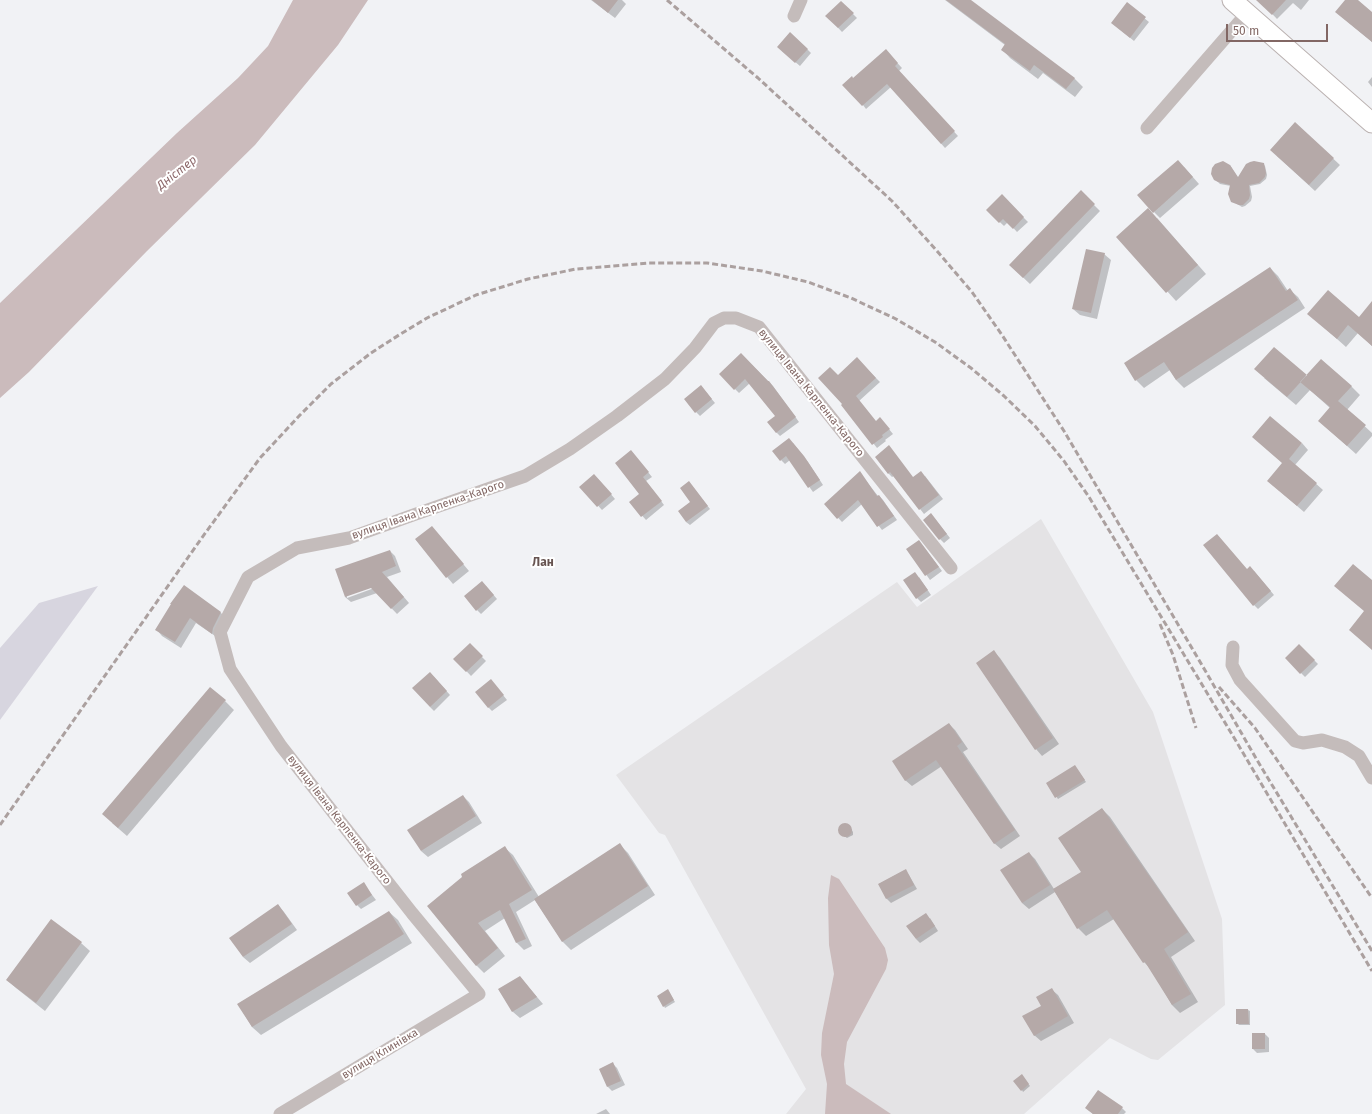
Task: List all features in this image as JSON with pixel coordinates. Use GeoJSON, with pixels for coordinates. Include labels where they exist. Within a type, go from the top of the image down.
{"type":"FeatureCollection","features":[{"type":"Feature","properties":{"kind":"main road"},"geometry":{"type":"LineString","coordinates":[[1232,0],[1372,123]]}},
{"type":"Feature","properties":{"kind":"street"},"geometry":{"type":"LineString","coordinates":[[794,16],[801,0]]}},
{"type":"Feature","properties":{"kind":"street"},"geometry":{"type":"LineString","coordinates":[[1147,128],[1247,13]]}},
{"type":"Feature","properties":{"kind":"street","name":"вулиця Івана Карпенка-Карого"},"geometry":{"type":"LineString","coordinates":[[479,994],[412,913],[281,746],[230,669],[220,632],[248,577],[297,548],[349,538],[525,476],[570,449],[665,379],[695,348],[714,323],[724,318],[736,318],[759,327],[951,568]]}},
{"type":"Feature","properties":{"kind":"street"},"geometry":{"type":"LineString","coordinates":[[1233,647],[1232,665],[1240,680],[1295,742],[1303,743],[1322,740],[1345,747],[1359,756],[1372,778]]}},
{"type":"Feature","properties":{"kind":"street","name":"вулиця Клинівка"},"geometry":{"type":"LineString","coordinates":[[280,1114],[479,994]]}},
{"type":"Feature","properties":{"kind":"shaded area"},"geometry":{"type":"Polygon","coordinates":[[[1041,519],[1153,712],[1222,919],[1225,1005],[1158,1060],[1151,1059],[1110,1038],[1024,1114],[786,1114],[806,1089],[665,835],[659,833],[616,775],[897,582],[917,607],[1041,519]]]}},
{"type":"Feature","properties":{"kind":"shaded area"},"geometry":{"type":"Polygon","coordinates":[[[98,586],[0,720],[0,648],[39,603],[98,586]]]}},
{"type":"Feature","properties":{"kind":"water","name":"Дністер"},"geometry":{"type":"Polygon","coordinates":[[[293,0],[368,0],[338,45],[255,145],[147,251],[29,372],[0,398],[0,303],[177,133],[238,78],[268,46],[293,0]]]}},
{"type":"Feature","properties":{"kind":"water"},"geometry":{"type":"Polygon","coordinates":[[[831,875],[839,879],[885,948],[888,960],[886,969],[847,1042],[844,1064],[846,1084],[891,1114],[825,1114],[827,1084],[821,1055],[822,1033],[834,974],[829,945],[828,898],[831,875]]]}},
{"type":"Feature","properties":{"kind":"building"},"geometry":{"type":"Polygon","coordinates":[[[592,0],[618,0],[608,13],[592,0]]]}},
{"type":"Feature","properties":{"kind":"building"},"geometry":{"type":"Polygon","coordinates":[[[946,0],[971,0],[1075,78],[1066,89],[1034,65],[1030,71],[1001,50],[1005,44],[946,0]]]}},
{"type":"Feature","properties":{"kind":"building"},"geometry":{"type":"Polygon","coordinates":[[[1256,0],[1286,0],[1272,15],[1256,0]]]}},
{"type":"Feature","properties":{"kind":"building"},"geometry":{"type":"Polygon","coordinates":[[[1345,0],[1358,0],[1372,12],[1372,42],[1335,12],[1345,0]]]}},
{"type":"Feature","properties":{"kind":"building"},"geometry":{"type":"Polygon","coordinates":[[[841,1],[854,13],[838,28],[825,16],[841,1]]]}},
{"type":"Feature","properties":{"kind":"building"},"geometry":{"type":"Polygon","coordinates":[[[1127,2],[1146,17],[1130,38],[1111,23],[1127,2]]]}},
{"type":"Feature","properties":{"kind":"building"},"geometry":{"type":"Polygon","coordinates":[[[790,32],[808,49],[795,63],[777,47],[790,32]]]}},
{"type":"Feature","properties":{"kind":"building"},"geometry":{"type":"Polygon","coordinates":[[[886,49],[898,63],[895,66],[955,131],[941,144],[887,84],[862,106],[842,85],[852,76],[853,78],[886,49]]]}},
{"type":"Feature","properties":{"kind":"building"},"geometry":{"type":"Polygon","coordinates":[[[1295,122],[1334,158],[1309,185],[1270,150],[1295,122]]]}},
{"type":"Feature","properties":{"kind":"building"},"geometry":{"type":"Polygon","coordinates":[[[1178,160],[1193,177],[1153,213],[1137,195],[1178,160]]]}},
{"type":"Feature","properties":{"kind":"building"},"geometry":{"type":"Polygon","coordinates":[[[1223,161],[1230,165],[1238,177],[1246,164],[1254,161],[1264,163],[1266,173],[1265,177],[1259,183],[1249,185],[1249,199],[1243,205],[1231,202],[1228,194],[1230,185],[1214,180],[1211,174],[1212,168],[1215,164],[1223,161]]]}},
{"type":"Feature","properties":{"kind":"building"},"geometry":{"type":"Polygon","coordinates":[[[1081,190],[1095,204],[1023,278],[1009,265],[1081,190]]]}},
{"type":"Feature","properties":{"kind":"building"},"geometry":{"type":"Polygon","coordinates":[[[1002,194],[1024,217],[1013,229],[1003,219],[999,223],[986,210],[1002,194]]]}},
{"type":"Feature","properties":{"kind":"building"},"geometry":{"type":"Polygon","coordinates":[[[1148,208],[1198,265],[1166,293],[1116,237],[1148,208]]]}},
{"type":"Feature","properties":{"kind":"building"},"geometry":{"type":"Polygon","coordinates":[[[1086,249],[1105,253],[1091,313],[1072,309],[1086,249]]]}},
{"type":"Feature","properties":{"kind":"building"},"geometry":{"type":"Polygon","coordinates":[[[1270,267],[1286,291],[1290,288],[1298,300],[1176,380],[1164,362],[1135,381],[1124,363],[1270,267]]]}},
{"type":"Feature","properties":{"kind":"building"},"geometry":{"type":"Polygon","coordinates":[[[1328,290],[1359,317],[1372,301],[1372,346],[1348,325],[1337,339],[1307,314],[1328,290]]]}},
{"type":"Feature","properties":{"kind":"building"},"geometry":{"type":"Polygon","coordinates":[[[1274,347],[1307,375],[1287,397],[1254,369],[1274,347]]]}},
{"type":"Feature","properties":{"kind":"building"},"geometry":{"type":"Polygon","coordinates":[[[741,353],[769,381],[796,417],[776,433],[767,422],[775,416],[745,379],[734,390],[719,374],[741,353]]]}},
{"type":"Feature","properties":{"kind":"building"},"geometry":{"type":"Polygon","coordinates":[[[857,357],[876,378],[856,396],[876,421],[880,417],[890,429],[882,435],[883,437],[872,445],[841,405],[842,404],[818,378],[830,367],[838,375],[857,357]]]}},
{"type":"Feature","properties":{"kind":"building"},"geometry":{"type":"Polygon","coordinates":[[[1321,359],[1352,386],[1338,401],[1366,425],[1347,446],[1318,421],[1330,407],[1300,382],[1321,359]]]}},
{"type":"Feature","properties":{"kind":"building"},"geometry":{"type":"Polygon","coordinates":[[[701,385],[712,399],[695,413],[684,399],[701,385]]]}},
{"type":"Feature","properties":{"kind":"building"},"geometry":{"type":"Polygon","coordinates":[[[1270,416],[1302,443],[1289,459],[1317,483],[1297,506],[1267,481],[1282,463],[1252,437],[1270,416]]]}},
{"type":"Feature","properties":{"kind":"building"},"geometry":{"type":"Polygon","coordinates":[[[789,438],[804,456],[820,480],[808,488],[786,456],[780,461],[772,451],[789,438]]]}},
{"type":"Feature","properties":{"kind":"building"},"geometry":{"type":"Polygon","coordinates":[[[889,445],[913,477],[921,471],[939,495],[919,510],[890,472],[888,474],[875,457],[889,445]]]}},
{"type":"Feature","properties":{"kind":"building"},"geometry":{"type":"Polygon","coordinates":[[[631,450],[649,472],[643,477],[662,501],[641,517],[629,502],[639,494],[615,463],[631,450]]]}},
{"type":"Feature","properties":{"kind":"building"},"geometry":{"type":"Polygon","coordinates":[[[860,471],[877,496],[879,495],[894,516],[877,527],[858,500],[837,519],[824,504],[860,471]]]}},
{"type":"Feature","properties":{"kind":"building"},"geometry":{"type":"Polygon","coordinates":[[[594,474],[612,494],[597,507],[579,487],[594,474]]]}},
{"type":"Feature","properties":{"kind":"building"},"geometry":{"type":"Polygon","coordinates":[[[689,481],[708,506],[686,522],[678,511],[690,502],[680,488],[689,481]]]}},
{"type":"Feature","properties":{"kind":"building"},"geometry":{"type":"Polygon","coordinates":[[[931,513],[947,534],[939,540],[923,520],[931,513]]]}},
{"type":"Feature","properties":{"kind":"building"},"geometry":{"type":"Polygon","coordinates":[[[432,526],[464,564],[446,578],[415,539],[432,526]]]}},
{"type":"Feature","properties":{"kind":"building"},"geometry":{"type":"Polygon","coordinates":[[[1217,534],[1247,569],[1250,566],[1271,591],[1253,606],[1203,545],[1217,534]]]}},
{"type":"Feature","properties":{"kind":"building"},"geometry":{"type":"Polygon","coordinates":[[[919,540],[939,567],[925,576],[906,549],[919,540]]]}},
{"type":"Feature","properties":{"kind":"building"},"geometry":{"type":"Polygon","coordinates":[[[390,550],[396,566],[382,572],[404,597],[391,609],[371,588],[345,597],[335,569],[390,550]]]}},
{"type":"Feature","properties":{"kind":"building"},"geometry":{"type":"Polygon","coordinates":[[[1353,564],[1372,580],[1372,650],[1349,630],[1364,611],[1334,586],[1353,564]]]}},
{"type":"Feature","properties":{"kind":"building"},"geometry":{"type":"Polygon","coordinates":[[[915,572],[928,590],[916,599],[903,580],[915,572]]]}},
{"type":"Feature","properties":{"kind":"building"},"geometry":{"type":"Polygon","coordinates":[[[482,581],[494,595],[476,611],[464,596],[482,581]]]}},
{"type":"Feature","properties":{"kind":"building"},"geometry":{"type":"Polygon","coordinates":[[[184,585],[221,612],[213,628],[212,634],[190,618],[175,642],[155,630],[170,604],[184,585]]]}},
{"type":"Feature","properties":{"kind":"building"},"geometry":{"type":"Polygon","coordinates":[[[470,643],[483,656],[466,672],[453,659],[470,643]]]}},
{"type":"Feature","properties":{"kind":"building"},"geometry":{"type":"Polygon","coordinates":[[[1299,644],[1315,660],[1300,674],[1285,658],[1299,644]]]}},
{"type":"Feature","properties":{"kind":"building"},"geometry":{"type":"Polygon","coordinates":[[[994,650],[1053,738],[1035,750],[976,663],[994,650]]]}},
{"type":"Feature","properties":{"kind":"building"},"geometry":{"type":"Polygon","coordinates":[[[430,672],[447,691],[430,707],[412,688],[430,672]]]}},
{"type":"Feature","properties":{"kind":"building"},"geometry":{"type":"Polygon","coordinates":[[[491,679],[504,695],[488,708],[475,692],[491,679]]]}},
{"type":"Feature","properties":{"kind":"building"},"geometry":{"type":"Polygon","coordinates":[[[210,687],[226,700],[118,828],[102,814],[210,687]]]}},
{"type":"Feature","properties":{"kind":"building"},"geometry":{"type":"Polygon","coordinates":[[[949,723],[962,742],[957,746],[1015,830],[994,844],[936,760],[905,781],[892,761],[949,723]]]}},
{"type":"Feature","properties":{"kind":"building"},"geometry":{"type":"Polygon","coordinates":[[[1075,765],[1085,780],[1055,798],[1046,783],[1075,765]]]}},
{"type":"Feature","properties":{"kind":"building"},"geometry":{"type":"Polygon","coordinates":[[[463,795],[476,816],[421,851],[407,830],[463,795]]]}},
{"type":"Feature","properties":{"kind":"building"},"geometry":{"type":"Polygon","coordinates":[[[1102,808],[1188,932],[1164,949],[1191,994],[1172,1005],[1145,962],[1143,963],[1107,910],[1077,929],[1053,889],[1081,872],[1058,838],[1102,808]]]}},
{"type":"Feature","properties":{"kind":"building"},"geometry":{"type":"Polygon","coordinates":[[[845,823],[850,825],[852,830],[850,835],[845,837],[840,835],[838,830],[840,825],[845,823]]]}},
{"type":"Feature","properties":{"kind":"building"},"geometry":{"type":"Polygon","coordinates":[[[620,843],[648,886],[562,942],[534,899],[620,843]]]}},
{"type":"Feature","properties":{"kind":"building"},"geometry":{"type":"Polygon","coordinates":[[[505,846],[532,890],[509,904],[526,939],[516,943],[500,910],[478,923],[498,948],[476,966],[427,906],[462,877],[461,874],[505,846]]]}},
{"type":"Feature","properties":{"kind":"building"},"geometry":{"type":"Polygon","coordinates":[[[1029,852],[1050,885],[1022,903],[1000,870],[1029,852]]]}},
{"type":"Feature","properties":{"kind":"building"},"geometry":{"type":"Polygon","coordinates":[[[906,869],[914,885],[886,899],[878,884],[906,869]]]}},
{"type":"Feature","properties":{"kind":"building"},"geometry":{"type":"Polygon","coordinates":[[[364,882],[372,895],[356,906],[347,893],[364,882]]]}},
{"type":"Feature","properties":{"kind":"building"},"geometry":{"type":"Polygon","coordinates":[[[278,904],[292,924],[243,957],[229,938],[278,904]]]}},
{"type":"Feature","properties":{"kind":"building"},"geometry":{"type":"Polygon","coordinates":[[[389,911],[404,934],[252,1027],[237,1004],[389,911]]]}},
{"type":"Feature","properties":{"kind":"building"},"geometry":{"type":"Polygon","coordinates":[[[926,913],[935,926],[916,939],[906,926],[926,913]]]}},
{"type":"Feature","properties":{"kind":"building"},"geometry":{"type":"Polygon","coordinates":[[[51,919],[82,942],[36,1003],[6,980],[51,919]]]}},
{"type":"Feature","properties":{"kind":"building"},"geometry":{"type":"Polygon","coordinates":[[[520,976],[537,997],[512,1012],[498,989],[520,976]]]}},
{"type":"Feature","properties":{"kind":"building"},"geometry":{"type":"Polygon","coordinates":[[[1052,988],[1068,1016],[1034,1036],[1022,1016],[1041,1006],[1036,997],[1052,988]]]}},
{"type":"Feature","properties":{"kind":"building"},"geometry":{"type":"Polygon","coordinates":[[[668,989],[674,1000],[663,1007],[657,996],[668,989]]]}},
{"type":"Feature","properties":{"kind":"building"},"geometry":{"type":"Polygon","coordinates":[[[1236,1009],[1248,1009],[1249,1024],[1236,1024],[1236,1009]]]}},
{"type":"Feature","properties":{"kind":"building"},"geometry":{"type":"Polygon","coordinates":[[[1252,1033],[1265,1033],[1265,1049],[1252,1049],[1252,1033]]]}},
{"type":"Feature","properties":{"kind":"building"},"geometry":{"type":"Polygon","coordinates":[[[613,1062],[621,1081],[607,1087],[599,1069],[613,1062]]]}},
{"type":"Feature","properties":{"kind":"building"},"geometry":{"type":"Polygon","coordinates":[[[1022,1074],[1029,1084],[1021,1091],[1013,1081],[1022,1074]]]}},
{"type":"Feature","properties":{"kind":"building"},"geometry":{"type":"Polygon","coordinates":[[[1098,1090],[1123,1107],[1118,1114],[1093,1114],[1085,1108],[1098,1090]]]}},
{"type":"Feature","properties":{"kind":"railway"},"geometry":{"type":"LineString","coordinates":[[667,0],[758,78],[892,201],[972,292],[1002,335],[1064,431],[1257,760],[1372,951]]}},
{"type":"Feature","properties":{"kind":"railway"},"geometry":{"type":"LineString","coordinates":[[0,825],[201,539],[260,458],[331,384],[371,353],[399,335],[427,318],[476,295],[528,279],[576,269],[648,263],[707,263],[762,271],[808,282],[851,298],[896,319],[935,342],[971,368],[1004,396],[1035,426],[1064,461],[1089,497],[1372,971]]}},
{"type":"Feature","properties":{"kind":"railway"},"geometry":{"type":"LineString","coordinates":[[1160,624],[1173,655],[1196,728]]}},
{"type":"Feature","properties":{"kind":"railway"},"geometry":{"type":"LineString","coordinates":[[1219,687],[1255,728],[1372,898]]}},
{"type":"Feature","properties":{"kind":"district","name":"Лан"},"geometry":{"type":"Point","coordinates":[543,563]}}]}
